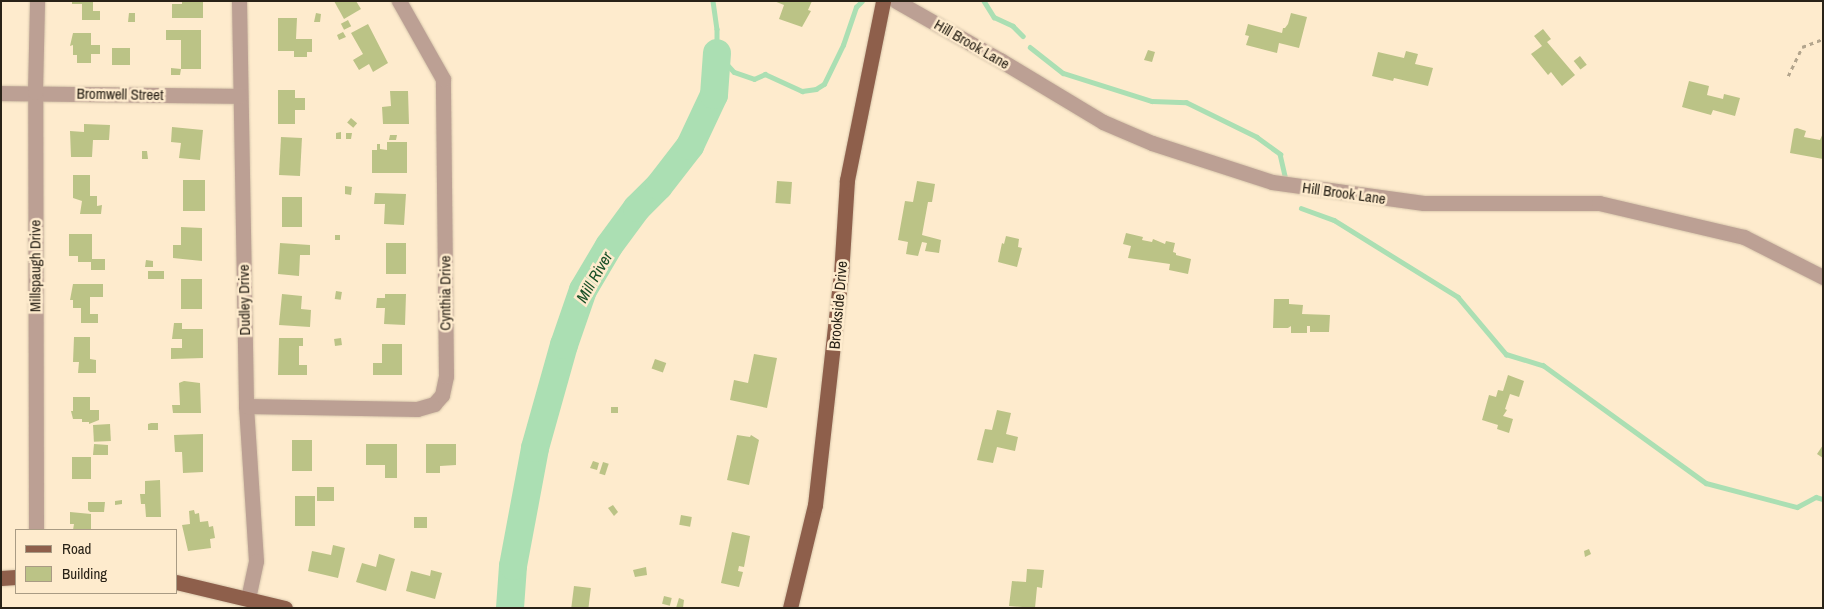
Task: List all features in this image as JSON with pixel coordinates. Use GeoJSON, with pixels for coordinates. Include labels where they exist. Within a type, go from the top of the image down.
{"type":"FeatureCollection","features":[{"type":"Feature","properties":{"kind":"main road","name":"Brookside Drive"},"geometry":{"type":"LineString","coordinates":[[790,608],[815,505],[841,275],[847,180],[883,1]]}},
{"type":"Feature","properties":{"kind":"main road"},"geometry":{"type":"LineString","coordinates":[[1,578],[15,577]]}},
{"type":"Feature","properties":{"kind":"main road"},"geometry":{"type":"LineString","coordinates":[[178,582],[285,608]]}},
{"type":"Feature","properties":{"kind":"street","name":"Millspaugh Drive"},"geometry":{"type":"LineString","coordinates":[[36,529],[35,92],[37,1]]}},
{"type":"Feature","properties":{"kind":"street","name":"Dudley Drive"},"geometry":{"type":"LineString","coordinates":[[239,1],[246,406],[256,561],[248,598]]}},
{"type":"Feature","properties":{"kind":"street","name":"Cynthia Drive"},"geometry":{"type":"LineString","coordinates":[[246,406],[417,409],[434,404],[442,395],[446,376],[443,79],[399,1]]}},
{"type":"Feature","properties":{"kind":"street","name":"Hill Brook Lane"},"geometry":{"type":"LineString","coordinates":[[896,1],[1000,60],[1103,122],[1152,143],[1272,182],[1424,203],[1599,203],[1744,237],[1823,277]]}},
{"type":"Feature","properties":{"kind":"street","name":"Bromwell Street"},"geometry":{"type":"LineString","coordinates":[[1,93],[240,96]]}},
{"type":"Feature","properties":{"kind":"path"},"geometry":{"type":"LineString","coordinates":[[1788,76],[1802,47],[1823,39]]}},
{"type":"Feature","properties":{"kind":"building"},"geometry":{"type":"Polygon","coordinates":[[[72,1],[93,1],[93,11],[100,11],[100,20],[82,20],[82,4],[72,4],[72,1]]]}},
{"type":"Feature","properties":{"kind":"building"},"geometry":{"type":"Polygon","coordinates":[[[182,1],[203,1],[203,18],[172,18],[172,4],[182,4],[182,1]]]}},
{"type":"Feature","properties":{"kind":"building"},"geometry":{"type":"Polygon","coordinates":[[[334,1],[356,1],[361,9],[344,19],[334,1]]]}},
{"type":"Feature","properties":{"kind":"building"},"geometry":{"type":"Polygon","coordinates":[[[774,1],[812,1],[808,10],[811,11],[802,27],[779,19],[784,5],[774,1]]]}},
{"type":"Feature","properties":{"kind":"building"},"geometry":{"type":"Polygon","coordinates":[[[129,13],[135,13],[135,22],[128,22],[129,13]]]}},
{"type":"Feature","properties":{"kind":"building"},"geometry":{"type":"Polygon","coordinates":[[[316,13],[321,14],[320,22],[314,22],[316,13]]]}},
{"type":"Feature","properties":{"kind":"building"},"geometry":{"type":"Polygon","coordinates":[[[1291,13],[1307,17],[1299,48],[1279,43],[1277,53],[1246,45],[1249,36],[1245,35],[1248,24],[1282,33],[1283,28],[1288,24],[1291,13]]]}},
{"type":"Feature","properties":{"kind":"building"},"geometry":{"type":"Polygon","coordinates":[[[278,18],[297,18],[296,39],[312,39],[312,52],[307,52],[307,57],[294,57],[294,51],[278,51],[278,18]]]}},
{"type":"Feature","properties":{"kind":"building"},"geometry":{"type":"Polygon","coordinates":[[[348,20],[351,26],[344,30],[341,24],[348,20]]]}},
{"type":"Feature","properties":{"kind":"building"},"geometry":{"type":"Polygon","coordinates":[[[368,24],[388,63],[373,72],[369,64],[359,70],[353,60],[363,54],[351,33],[368,24]]]}},
{"type":"Feature","properties":{"kind":"building"},"geometry":{"type":"Polygon","coordinates":[[[1543,29],[1551,39],[1547,42],[1575,75],[1562,86],[1551,72],[1548,75],[1531,54],[1542,46],[1534,36],[1543,29]]]}},
{"type":"Feature","properties":{"kind":"building"},"geometry":{"type":"Polygon","coordinates":[[[166,30],[201,30],[201,69],[181,69],[181,40],[166,40],[166,30]]]}},
{"type":"Feature","properties":{"kind":"building"},"geometry":{"type":"Polygon","coordinates":[[[343,32],[346,37],[339,40],[337,35],[343,32]]]}},
{"type":"Feature","properties":{"kind":"building"},"geometry":{"type":"Polygon","coordinates":[[[73,33],[91,33],[91,45],[100,45],[100,54],[91,54],[91,63],[77,63],[77,55],[73,55],[73,45],[70,46],[73,33]]]}},
{"type":"Feature","properties":{"kind":"building"},"geometry":{"type":"Polygon","coordinates":[[[112,48],[130,48],[130,65],[112,65],[112,48]]]}},
{"type":"Feature","properties":{"kind":"building"},"geometry":{"type":"Polygon","coordinates":[[[1148,50],[1155,52],[1152,62],[1144,60],[1148,50]]]}},
{"type":"Feature","properties":{"kind":"building"},"geometry":{"type":"Polygon","coordinates":[[[1406,51],[1418,54],[1415,64],[1433,68],[1428,86],[1394,78],[1393,81],[1372,76],[1378,52],[1404,58],[1406,51]]]}},
{"type":"Feature","properties":{"kind":"building"},"geometry":{"type":"Polygon","coordinates":[[[1580,56],[1587,65],[1580,70],[1574,61],[1580,56]]]}},
{"type":"Feature","properties":{"kind":"building"},"geometry":{"type":"Polygon","coordinates":[[[171,68],[181,69],[180,75],[171,75],[171,68]]]}},
{"type":"Feature","properties":{"kind":"building"},"geometry":{"type":"Polygon","coordinates":[[[1689,81],[1709,86],[1707,95],[1723,99],[1724,94],[1740,98],[1735,116],[1713,110],[1711,115],[1682,107],[1689,81]]]}},
{"type":"Feature","properties":{"kind":"building"},"geometry":{"type":"Polygon","coordinates":[[[278,90],[295,90],[295,98],[305,98],[305,110],[295,110],[295,124],[278,124],[278,90]]]}},
{"type":"Feature","properties":{"kind":"building"},"geometry":{"type":"Polygon","coordinates":[[[390,91],[408,91],[409,124],[383,124],[382,107],[391,106],[390,91]]]}},
{"type":"Feature","properties":{"kind":"building"},"geometry":{"type":"Polygon","coordinates":[[[351,118],[357,123],[353,128],[347,123],[351,118]]]}},
{"type":"Feature","properties":{"kind":"building"},"geometry":{"type":"Polygon","coordinates":[[[84,124],[110,125],[109,140],[93,140],[92,157],[71,157],[70,131],[84,132],[84,124]]]}},
{"type":"Feature","properties":{"kind":"building"},"geometry":{"type":"Polygon","coordinates":[[[172,127],[203,130],[200,160],[179,158],[181,143],[171,142],[172,127]]]}},
{"type":"Feature","properties":{"kind":"building"},"geometry":{"type":"Polygon","coordinates":[[[1794,129],[1806,131],[1804,137],[1820,140],[1823,133],[1823,159],[1790,153],[1794,129]]]}},
{"type":"Feature","properties":{"kind":"building"},"geometry":{"type":"Polygon","coordinates":[[[341,132],[341,139],[336,139],[336,133],[341,132]]]}},
{"type":"Feature","properties":{"kind":"building"},"geometry":{"type":"Polygon","coordinates":[[[346,133],[352,133],[351,139],[346,139],[346,133]]]}},
{"type":"Feature","properties":{"kind":"building"},"geometry":{"type":"Polygon","coordinates":[[[390,135],[397,135],[396,140],[389,140],[390,135]]]}},
{"type":"Feature","properties":{"kind":"building"},"geometry":{"type":"Polygon","coordinates":[[[281,137],[302,138],[300,176],[279,175],[281,137]]]}},
{"type":"Feature","properties":{"kind":"building"},"geometry":{"type":"Polygon","coordinates":[[[387,142],[407,142],[407,173],[372,173],[372,150],[377,150],[377,144],[380,144],[380,149],[387,150],[387,142]]]}},
{"type":"Feature","properties":{"kind":"building"},"geometry":{"type":"Polygon","coordinates":[[[142,151],[147,151],[148,159],[142,159],[142,151]]]}},
{"type":"Feature","properties":{"kind":"building"},"geometry":{"type":"Polygon","coordinates":[[[73,175],[90,175],[90,196],[97,196],[97,206],[102,205],[101,214],[80,214],[82,201],[73,198],[73,175]]]}},
{"type":"Feature","properties":{"kind":"building"},"geometry":{"type":"Polygon","coordinates":[[[183,180],[205,180],[205,211],[183,211],[183,180]]]}},
{"type":"Feature","properties":{"kind":"building"},"geometry":{"type":"Polygon","coordinates":[[[777,181],[792,182],[790,204],[775,203],[777,181]]]}},
{"type":"Feature","properties":{"kind":"building"},"geometry":{"type":"Polygon","coordinates":[[[917,181],[935,184],[932,202],[928,202],[922,235],[941,240],[939,253],[925,251],[927,243],[922,242],[918,256],[906,254],[908,242],[898,240],[905,201],[913,202],[917,181]]]}},
{"type":"Feature","properties":{"kind":"building"},"geometry":{"type":"Polygon","coordinates":[[[345,186],[352,187],[351,195],[345,194],[345,186]]]}},
{"type":"Feature","properties":{"kind":"building"},"geometry":{"type":"Polygon","coordinates":[[[375,193],[406,194],[404,225],[384,224],[385,204],[374,204],[375,193]]]}},
{"type":"Feature","properties":{"kind":"building"},"geometry":{"type":"Polygon","coordinates":[[[282,197],[302,197],[302,227],[282,227],[282,197]]]}},
{"type":"Feature","properties":{"kind":"building"},"geometry":{"type":"Polygon","coordinates":[[[181,227],[202,228],[202,261],[173,258],[173,245],[181,245],[181,227]]]}},
{"type":"Feature","properties":{"kind":"building"},"geometry":{"type":"Polygon","coordinates":[[[1126,233],[1143,237],[1142,240],[1152,242],[1153,239],[1165,244],[1166,241],[1175,243],[1173,252],[1176,255],[1191,259],[1188,274],[1169,270],[1170,264],[1128,258],[1131,246],[1123,244],[1126,233]]]}},
{"type":"Feature","properties":{"kind":"building"},"geometry":{"type":"Polygon","coordinates":[[[69,234],[92,234],[92,259],[105,259],[105,270],[91,270],[91,262],[78,262],[78,256],[69,256],[69,234]]]}},
{"type":"Feature","properties":{"kind":"building"},"geometry":{"type":"Polygon","coordinates":[[[335,235],[340,235],[340,240],[335,240],[335,235]]]}},
{"type":"Feature","properties":{"kind":"building"},"geometry":{"type":"Polygon","coordinates":[[[1006,236],[1019,239],[1018,247],[1022,248],[1017,267],[998,262],[1002,243],[1004,244],[1006,236]]]}},
{"type":"Feature","properties":{"kind":"building"},"geometry":{"type":"Polygon","coordinates":[[[280,243],[310,245],[310,255],[300,255],[299,276],[278,274],[280,243]]]}},
{"type":"Feature","properties":{"kind":"building"},"geometry":{"type":"Polygon","coordinates":[[[386,243],[406,243],[406,274],[386,274],[386,243]]]}},
{"type":"Feature","properties":{"kind":"building"},"geometry":{"type":"Polygon","coordinates":[[[146,260],[153,261],[153,267],[145,267],[146,260]]]}},
{"type":"Feature","properties":{"kind":"building"},"geometry":{"type":"Polygon","coordinates":[[[148,271],[164,271],[164,279],[148,279],[148,271]]]}},
{"type":"Feature","properties":{"kind":"building"},"geometry":{"type":"Polygon","coordinates":[[[181,279],[202,279],[202,309],[181,309],[181,279]]]}},
{"type":"Feature","properties":{"kind":"building"},"geometry":{"type":"Polygon","coordinates":[[[73,284],[103,284],[103,297],[90,297],[90,314],[98,314],[98,323],[81,323],[81,308],[73,308],[73,300],[70,300],[73,284]]]}},
{"type":"Feature","properties":{"kind":"building"},"geometry":{"type":"Polygon","coordinates":[[[336,291],[342,292],[341,300],[335,299],[336,291]]]}},
{"type":"Feature","properties":{"kind":"building"},"geometry":{"type":"Polygon","coordinates":[[[282,294],[302,296],[301,309],[311,310],[310,327],[279,325],[282,294]]]}},
{"type":"Feature","properties":{"kind":"building"},"geometry":{"type":"Polygon","coordinates":[[[385,294],[406,294],[405,325],[384,324],[385,308],[376,308],[377,298],[385,298],[385,294]]]}},
{"type":"Feature","properties":{"kind":"building"},"geometry":{"type":"Polygon","coordinates":[[[1274,299],[1289,299],[1289,304],[1303,305],[1302,314],[1330,315],[1329,332],[1310,332],[1310,326],[1307,326],[1307,333],[1291,333],[1291,326],[1288,328],[1273,328],[1274,299]]]}},
{"type":"Feature","properties":{"kind":"building"},"geometry":{"type":"Polygon","coordinates":[[[174,323],[182,323],[182,329],[203,329],[203,358],[171,359],[171,348],[182,348],[182,339],[172,339],[174,323]]]}},
{"type":"Feature","properties":{"kind":"building"},"geometry":{"type":"Polygon","coordinates":[[[74,337],[90,337],[90,359],[96,360],[96,373],[78,373],[79,362],[73,362],[74,337]]]}},
{"type":"Feature","properties":{"kind":"building"},"geometry":{"type":"Polygon","coordinates":[[[279,338],[303,338],[303,346],[299,346],[299,365],[307,365],[307,375],[278,375],[279,338]]]}},
{"type":"Feature","properties":{"kind":"building"},"geometry":{"type":"Polygon","coordinates":[[[341,338],[342,345],[335,346],[334,339],[341,338]]]}},
{"type":"Feature","properties":{"kind":"building"},"geometry":{"type":"Polygon","coordinates":[[[382,344],[402,344],[402,375],[373,375],[373,363],[382,363],[382,344]]]}},
{"type":"Feature","properties":{"kind":"building"},"geometry":{"type":"Polygon","coordinates":[[[754,354],[777,358],[767,408],[730,400],[734,380],[748,383],[754,354]]]}},
{"type":"Feature","properties":{"kind":"building"},"geometry":{"type":"Polygon","coordinates":[[[655,359],[666,363],[663,373],[652,368],[655,359]]]}},
{"type":"Feature","properties":{"kind":"building"},"geometry":{"type":"Polygon","coordinates":[[[1508,375],[1524,381],[1519,397],[1510,394],[1505,409],[1507,410],[1503,416],[1513,419],[1509,433],[1497,429],[1498,425],[1482,420],[1489,395],[1496,397],[1498,390],[1503,391],[1508,375]]]}},
{"type":"Feature","properties":{"kind":"building"},"geometry":{"type":"Polygon","coordinates":[[[184,381],[200,383],[201,413],[173,413],[172,405],[180,405],[179,383],[184,381]]]}},
{"type":"Feature","properties":{"kind":"building"},"geometry":{"type":"Polygon","coordinates":[[[73,397],[90,397],[90,410],[99,410],[99,420],[89,424],[89,422],[82,422],[82,419],[73,419],[71,411],[73,411],[73,397]]]}},
{"type":"Feature","properties":{"kind":"building"},"geometry":{"type":"Polygon","coordinates":[[[611,407],[618,407],[618,413],[611,413],[611,407]]]}},
{"type":"Feature","properties":{"kind":"building"},"geometry":{"type":"Polygon","coordinates":[[[997,410],[1011,413],[1006,434],[1018,437],[1015,451],[997,447],[993,463],[977,460],[985,429],[992,430],[997,410]]]}},
{"type":"Feature","properties":{"kind":"building"},"geometry":{"type":"Polygon","coordinates":[[[158,423],[158,430],[148,430],[148,424],[158,423]]]}},
{"type":"Feature","properties":{"kind":"building"},"geometry":{"type":"Polygon","coordinates":[[[110,424],[111,441],[94,442],[93,425],[110,424]]]}},
{"type":"Feature","properties":{"kind":"building"},"geometry":{"type":"Polygon","coordinates":[[[203,434],[203,472],[183,473],[182,452],[175,452],[174,435],[203,434]]]}},
{"type":"Feature","properties":{"kind":"building"},"geometry":{"type":"Polygon","coordinates":[[[737,435],[750,437],[751,435],[759,440],[749,485],[727,480],[737,435]]]}},
{"type":"Feature","properties":{"kind":"building"},"geometry":{"type":"Polygon","coordinates":[[[292,440],[312,440],[312,471],[292,471],[292,440]]]}},
{"type":"Feature","properties":{"kind":"building"},"geometry":{"type":"Polygon","coordinates":[[[94,444],[108,445],[108,455],[93,455],[94,444]]]}},
{"type":"Feature","properties":{"kind":"building"},"geometry":{"type":"Polygon","coordinates":[[[366,444],[397,444],[397,478],[385,478],[385,465],[366,465],[366,444]]]}},
{"type":"Feature","properties":{"kind":"building"},"geometry":{"type":"Polygon","coordinates":[[[426,444],[456,444],[456,465],[440,466],[440,473],[426,473],[426,444]]]}},
{"type":"Feature","properties":{"kind":"building"},"geometry":{"type":"Polygon","coordinates":[[[1823,445],[1823,458],[1817,454],[1823,445]]]}},
{"type":"Feature","properties":{"kind":"building"},"geometry":{"type":"Polygon","coordinates":[[[72,457],[91,457],[91,479],[72,479],[72,457]]]}},
{"type":"Feature","properties":{"kind":"building"},"geometry":{"type":"Polygon","coordinates":[[[593,461],[599,463],[597,470],[590,468],[593,461]]]}},
{"type":"Feature","properties":{"kind":"building"},"geometry":{"type":"Polygon","coordinates":[[[603,462],[609,464],[605,475],[599,473],[603,462]]]}},
{"type":"Feature","properties":{"kind":"building"},"geometry":{"type":"Polygon","coordinates":[[[160,480],[161,517],[146,517],[145,504],[141,504],[140,494],[145,494],[145,481],[160,480]]]}},
{"type":"Feature","properties":{"kind":"building"},"geometry":{"type":"Polygon","coordinates":[[[317,487],[334,487],[334,501],[317,501],[317,487]]]}},
{"type":"Feature","properties":{"kind":"building"},"geometry":{"type":"Polygon","coordinates":[[[295,496],[315,496],[315,526],[295,526],[295,496]]]}},
{"type":"Feature","properties":{"kind":"building"},"geometry":{"type":"Polygon","coordinates":[[[122,500],[122,504],[115,505],[115,501],[122,500]]]}},
{"type":"Feature","properties":{"kind":"building"},"geometry":{"type":"Polygon","coordinates":[[[88,502],[105,502],[104,512],[90,512],[88,510],[88,502]]]}},
{"type":"Feature","properties":{"kind":"building"},"geometry":{"type":"Polygon","coordinates":[[[613,505],[618,512],[614,516],[608,508],[613,505]]]}},
{"type":"Feature","properties":{"kind":"building"},"geometry":{"type":"Polygon","coordinates":[[[194,510],[195,514],[199,513],[200,522],[208,521],[209,527],[213,526],[215,538],[210,539],[211,548],[188,551],[182,525],[190,524],[189,511],[194,510]]]}},
{"type":"Feature","properties":{"kind":"building"},"geometry":{"type":"Polygon","coordinates":[[[70,512],[91,514],[91,529],[73,529],[74,524],[70,524],[70,512]]]}},
{"type":"Feature","properties":{"kind":"building"},"geometry":{"type":"Polygon","coordinates":[[[681,515],[692,517],[690,527],[679,525],[681,515]]]}},
{"type":"Feature","properties":{"kind":"building"},"geometry":{"type":"Polygon","coordinates":[[[414,517],[427,517],[427,528],[414,528],[414,517]]]}},
{"type":"Feature","properties":{"kind":"building"},"geometry":{"type":"Polygon","coordinates":[[[732,532],[750,536],[744,567],[739,566],[738,571],[743,572],[739,587],[721,583],[732,532]]]}},
{"type":"Feature","properties":{"kind":"building"},"geometry":{"type":"Polygon","coordinates":[[[333,545],[345,548],[338,578],[308,571],[312,551],[331,555],[333,545]]]}},
{"type":"Feature","properties":{"kind":"building"},"geometry":{"type":"Polygon","coordinates":[[[1589,549],[1591,554],[1585,557],[1584,551],[1589,549]]]}},
{"type":"Feature","properties":{"kind":"building"},"geometry":{"type":"Polygon","coordinates":[[[379,554],[395,559],[386,591],[356,582],[362,563],[376,567],[379,554]]]}},
{"type":"Feature","properties":{"kind":"building"},"geometry":{"type":"Polygon","coordinates":[[[646,567],[647,575],[635,577],[633,570],[646,567]]]}},
{"type":"Feature","properties":{"kind":"building"},"geometry":{"type":"Polygon","coordinates":[[[1027,569],[1044,570],[1042,588],[1037,587],[1035,608],[1009,606],[1012,581],[1026,582],[1027,569]]]}},
{"type":"Feature","properties":{"kind":"building"},"geometry":{"type":"Polygon","coordinates":[[[431,570],[442,573],[435,599],[406,591],[411,571],[430,576],[431,570]]]}},
{"type":"Feature","properties":{"kind":"building"},"geometry":{"type":"Polygon","coordinates":[[[574,586],[591,588],[588,608],[571,608],[574,586]]]}},
{"type":"Feature","properties":{"kind":"building"},"geometry":{"type":"Polygon","coordinates":[[[664,596],[672,598],[670,606],[662,604],[664,596]]]}},
{"type":"Feature","properties":{"kind":"building"},"geometry":{"type":"Polygon","coordinates":[[[679,598],[684,600],[683,608],[676,608],[679,598]]]}},
{"type":"Feature","properties":{"kind":"waterway"},"geometry":{"type":"LineString","coordinates":[[713,1],[717,29],[717,53],[734,72],[754,79],[765,74],[802,91],[816,89],[824,84],[843,45],[856,7],[862,1]]}},
{"type":"Feature","properties":{"kind":"waterway"},"geometry":{"type":"LineString","coordinates":[[984,1],[994,17],[1013,26],[1023,36]]}},
{"type":"Feature","properties":{"kind":"waterway"},"geometry":{"type":"LineString","coordinates":[[1030,47],[1063,73],[1152,101],[1186,102],[1257,137],[1280,154],[1285,176]]}},
{"type":"Feature","properties":{"kind":"waterway","name":"Mill River"},"geometry":{"type":"LineString","coordinates":[[510,608],[513,566],[535,448],[564,345],[583,290],[609,246],[637,208],[659,186],[690,146],[714,95],[717,53]]}},
{"type":"Feature","properties":{"kind":"waterway"},"geometry":{"type":"LineString","coordinates":[[1301,208],[1334,220],[1458,297],[1506,354],[1543,365],[1706,483],[1797,507],[1816,497],[1823,499]]}}]}
